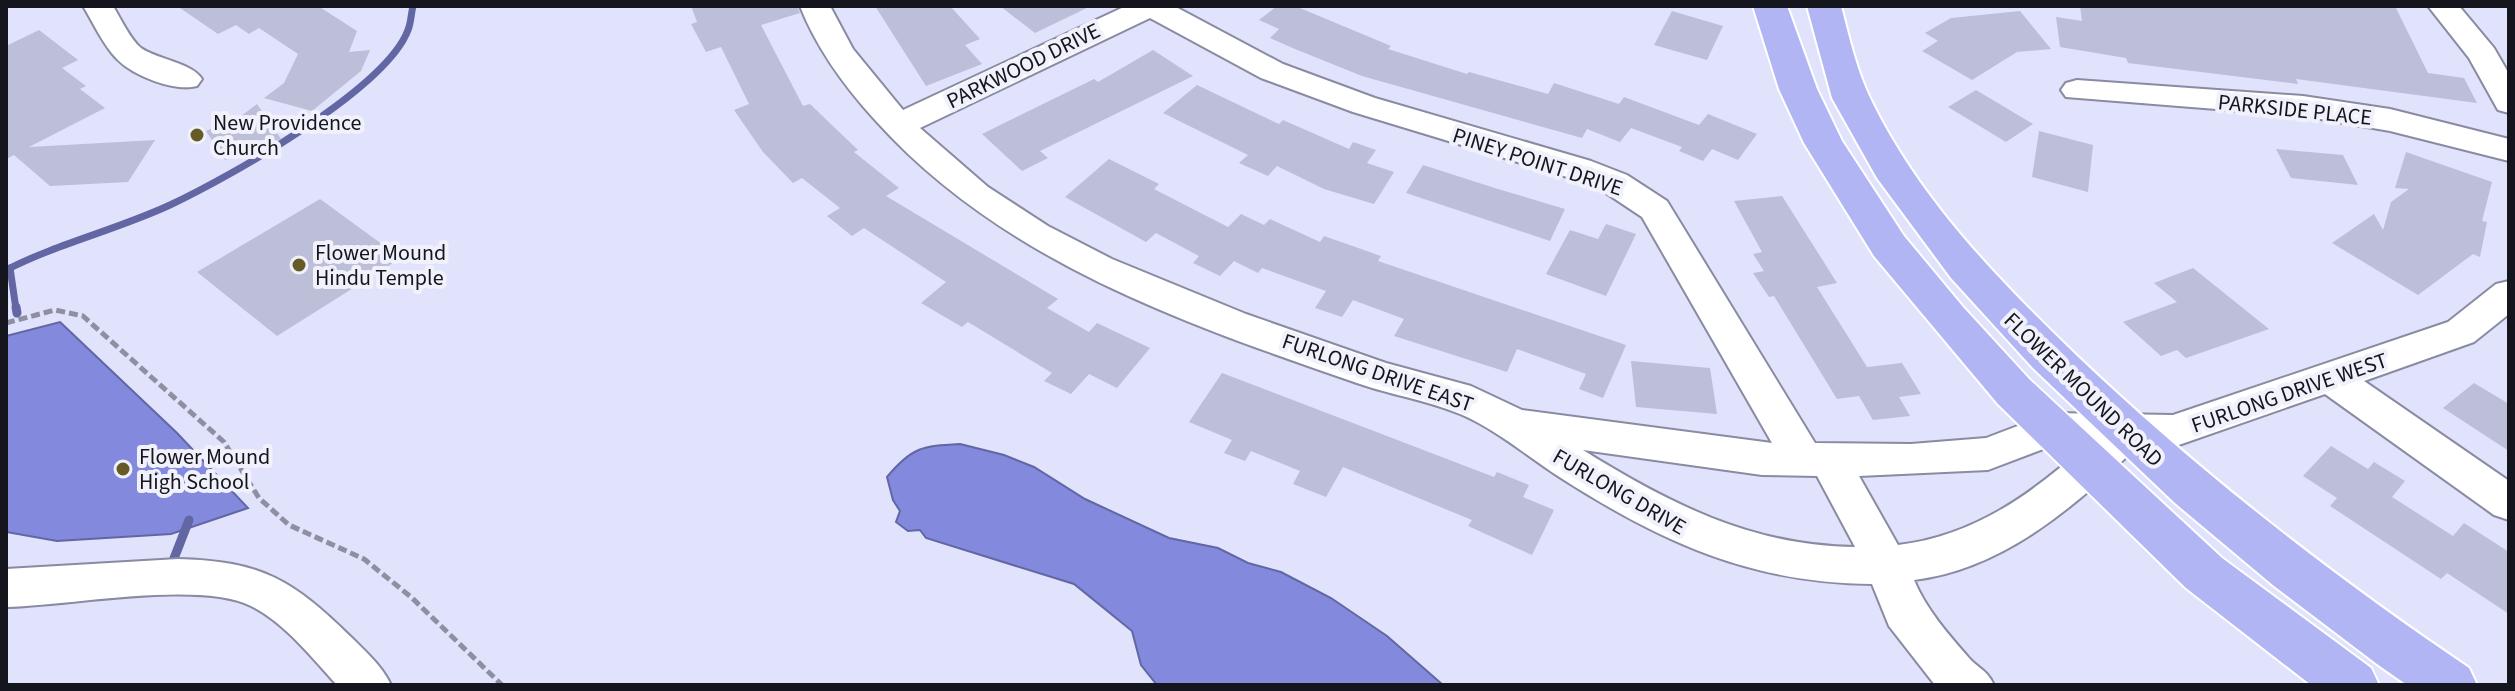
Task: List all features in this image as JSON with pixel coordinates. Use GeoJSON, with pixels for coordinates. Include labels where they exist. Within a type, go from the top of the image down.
{"type":"FeatureCollection","features":[{"type":"Feature","properties":{"kind":"main road"},"geometry":{"type":"LineString","coordinates":[[1770,6],[1798,89],[1823,143],[1889,246],[1948,318],[2052,429],[2204,573],[2352,685]]}},
{"type":"Feature","properties":{"kind":"main road","name":"FLOWER MOUND ROAD"},"geometry":{"type":"LineString","coordinates":[[1824,6],[1834,52],[1851,99],[1899,179],[1979,286],[2126,433],[2287,570],[2450,685]]}},
{"type":"Feature","properties":{"kind":"street"},"geometry":{"type":"LineString","coordinates":[[98,6],[128,53],[156,69],[186,79]]}},
{"type":"Feature","properties":{"kind":"street","name":"FURLONG DRIVE EAST"},"geometry":{"type":"LineString","coordinates":[[815,6],[843,59],[920,153],[964,189],[1003,215],[1126,283],[1373,374],[1485,408],[1507,424],[1693,452],[1762,459],[1911,460],[1988,454],[2052,429]]}},
{"type":"Feature","properties":{"kind":"street","name":"PARKWOOD DRIVE"},"geometry":{"type":"LineString","coordinates":[[897,126],[1150,6]]}},
{"type":"Feature","properties":{"kind":"street","name":"PINEY POINT DRIVE"},"geometry":{"type":"LineString","coordinates":[[1150,6],[1234,53],[1316,89],[1579,169],[1639,196],[1655,209],[1886,564],[1905,612],[1956,676],[1971,685]]}},
{"type":"Feature","properties":{"kind":"street"},"geometry":{"type":"LineString","coordinates":[[2443,6],[2483,55],[2505,90]]}},
{"type":"Feature","properties":{"kind":"street","name":"PARKSIDE PLACE"},"geometry":{"type":"LineString","coordinates":[[2077,90],[2303,106],[2390,120],[2509,150]]}},
{"type":"Feature","properties":{"kind":"street","name":"FURLONG DRIVE WEST"},"geometry":{"type":"LineString","coordinates":[[2052,429],[2126,433],[2173,431],[2332,379],[2461,332],[2509,294]]}},
{"type":"Feature","properties":{"kind":"street"},"geometry":{"type":"LineString","coordinates":[[2332,379],[2509,503]]}},
{"type":"Feature","properties":{"kind":"street","name":"FURLONG DRIVE"},"geometry":{"type":"LineString","coordinates":[[1507,424],[1652,515],[1711,542],[1829,565],[1929,562],[2022,523],[2126,433]]}},
{"type":"Feature","properties":{"kind":"street"},"geometry":{"type":"LineString","coordinates":[[6,588],[63,588],[193,577],[241,582],[275,598],[368,685]]}},
{"type":"Feature","properties":{"kind":"path"},"geometry":{"type":"LineString","coordinates":[[6,323],[55,310],[83,316],[224,442],[259,498],[289,525],[364,559],[411,597],[502,685]]}},
{"type":"Feature","properties":{"kind":"water"},"geometry":{"type":"Polygon","coordinates":[[[60,322],[177,433],[248,508],[171,534],[57,541],[6,532],[6,336],[60,322]]]}},
{"type":"Feature","properties":{"kind":"water"},"geometry":{"type":"Polygon","coordinates":[[[960,444],[1004,455],[1034,467],[1085,499],[1169,538],[1218,548],[1248,563],[1281,572],[1331,598],[1387,636],[1443,685],[1157,685],[1141,665],[1132,631],[1074,584],[926,538],[920,530],[908,531],[896,522],[900,511],[893,500],[887,477],[904,459],[919,450],[960,444]]]}},
{"type":"Feature","properties":{"kind":"building"},"geometry":{"type":"Polygon","coordinates":[[[177,6],[318,6],[357,31],[349,52],[370,50],[361,71],[312,111],[264,98],[284,83],[298,54],[259,28],[249,34],[236,25],[218,34],[177,6]]]}},
{"type":"Feature","properties":{"kind":"building"},"geometry":{"type":"Polygon","coordinates":[[[691,6],[797,6],[800,13],[761,25],[803,106],[810,104],[858,150],[854,152],[899,188],[886,196],[1058,299],[1047,308],[1089,332],[1097,323],[1150,348],[1117,388],[1089,374],[1071,394],[1044,381],[1052,373],[968,322],[962,327],[921,303],[946,282],[864,228],[852,236],[827,216],[840,208],[802,178],[793,183],[763,152],[734,110],[749,104],[721,47],[706,52],[691,24],[697,22],[691,6]]]}},
{"type":"Feature","properties":{"kind":"building"},"geometry":{"type":"Polygon","coordinates":[[[875,6],[950,6],[980,39],[965,45],[982,64],[926,86],[875,6]]]}},
{"type":"Feature","properties":{"kind":"building"},"geometry":{"type":"Polygon","coordinates":[[[1000,6],[1091,6],[1035,33],[1000,6]]]}},
{"type":"Feature","properties":{"kind":"building"},"geometry":{"type":"Polygon","coordinates":[[[1277,6],[1295,6],[1391,46],[1388,49],[1467,74],[1469,72],[1548,94],[1554,83],[1619,104],[1624,97],[1699,125],[1708,114],[1757,134],[1738,160],[1712,149],[1703,161],[1679,151],[1682,147],[1631,128],[1620,142],[1587,129],[1582,138],[1362,76],[1295,49],[1270,38],[1279,29],[1259,20],[1277,6]]]}},
{"type":"Feature","properties":{"kind":"building"},"geometry":{"type":"Polygon","coordinates":[[[2080,6],[2395,6],[2428,73],[2464,78],[2477,103],[2296,79],[2298,84],[2128,63],[2126,58],[2060,47],[2056,17],[2082,21],[2080,6]]]}},
{"type":"Feature","properties":{"kind":"building"},"geometry":{"type":"Polygon","coordinates":[[[1672,11],[1723,26],[1707,60],[1654,45],[1672,11]]]}},
{"type":"Feature","properties":{"kind":"building"},"geometry":{"type":"Polygon","coordinates":[[[2020,11],[2051,49],[2017,52],[1972,80],[1922,51],[1938,41],[1925,33],[1951,18],[2020,11]]]}},
{"type":"Feature","properties":{"kind":"building"},"geometry":{"type":"Polygon","coordinates":[[[39,30],[78,60],[62,68],[86,86],[80,89],[105,108],[29,147],[155,140],[128,182],[50,186],[14,155],[6,159],[6,46],[39,30]]]}},
{"type":"Feature","properties":{"kind":"building"},"geometry":{"type":"Polygon","coordinates":[[[1153,50],[1193,76],[1040,151],[1048,158],[1022,171],[982,134],[1094,79],[1098,82],[1153,50]]]}},
{"type":"Feature","properties":{"kind":"building"},"geometry":{"type":"Polygon","coordinates":[[[1197,85],[1279,124],[1283,120],[1349,149],[1353,142],[1376,150],[1367,163],[1394,172],[1374,204],[1324,189],[1277,166],[1268,176],[1239,163],[1248,155],[1163,113],[1197,85]]]}},
{"type":"Feature","properties":{"kind":"building"},"geometry":{"type":"Polygon","coordinates":[[[1976,90],[2033,124],[2006,142],[1948,107],[1976,90]]]}},
{"type":"Feature","properties":{"kind":"building"},"geometry":{"type":"Polygon","coordinates":[[[257,104],[281,139],[225,160],[206,131],[241,116],[257,104]]]}},
{"type":"Feature","properties":{"kind":"building"},"geometry":{"type":"Polygon","coordinates":[[[2039,131],[2093,145],[2088,192],[2032,177],[2039,131]]]}},
{"type":"Feature","properties":{"kind":"building"},"geometry":{"type":"Polygon","coordinates":[[[2276,149],[2343,155],[2358,185],[2291,178],[2276,149]]]}},
{"type":"Feature","properties":{"kind":"building"},"geometry":{"type":"Polygon","coordinates":[[[2406,152],[2492,182],[2482,221],[2487,222],[2480,257],[2473,254],[2418,295],[2332,243],[2374,214],[2383,230],[2391,202],[2409,189],[2395,188],[2406,152]]]}},
{"type":"Feature","properties":{"kind":"building"},"geometry":{"type":"Polygon","coordinates":[[[1109,159],[1159,184],[1154,189],[1228,227],[1241,214],[1264,225],[1270,219],[1320,242],[1324,236],[1381,256],[1378,261],[1626,345],[1603,398],[1579,389],[1586,374],[1517,349],[1507,372],[1394,336],[1404,319],[1353,300],[1342,317],[1315,308],[1326,291],[1262,268],[1258,273],[1234,261],[1220,276],[1193,263],[1199,256],[1156,233],[1146,242],[1065,197],[1109,159]]]}},
{"type":"Feature","properties":{"kind":"building"},"geometry":{"type":"Polygon","coordinates":[[[1423,165],[1565,209],[1550,241],[1406,193],[1423,165]]]}},
{"type":"Feature","properties":{"kind":"building"},"geometry":{"type":"Polygon","coordinates":[[[1782,196],[1837,283],[1817,287],[1867,367],[1902,363],[1921,394],[1899,397],[1910,416],[1873,420],[1859,396],[1837,399],[1774,296],[1769,297],[1753,273],[1764,271],[1753,254],[1762,252],[1734,201],[1782,196]]]}},
{"type":"Feature","properties":{"kind":"building","name":"Flower Mound Hindu Temple"},"geometry":{"type":"Polygon","coordinates":[[[320,199],[401,258],[277,336],[197,272],[320,199]]]}},
{"type":"Feature","properties":{"kind":"building"},"geometry":{"type":"Polygon","coordinates":[[[1606,224],[1636,234],[1606,296],[1546,274],[1570,230],[1598,239],[1606,224]]]}},
{"type":"Feature","properties":{"kind":"building"},"geometry":{"type":"Polygon","coordinates":[[[2193,268],[2269,329],[2186,358],[2177,350],[2161,356],[2123,322],[2177,302],[2154,283],[2193,268]]]}},
{"type":"Feature","properties":{"kind":"building"},"geometry":{"type":"Polygon","coordinates":[[[1631,361],[1710,368],[1717,414],[1636,407],[1631,361]]]}},
{"type":"Feature","properties":{"kind":"building"},"geometry":{"type":"Polygon","coordinates":[[[1222,373],[1494,477],[1497,472],[1529,485],[1523,497],[1554,510],[1532,555],[1468,526],[1472,520],[1343,467],[1326,497],[1293,484],[1300,471],[1251,451],[1245,461],[1224,453],[1232,440],[1189,422],[1222,373]]]}},
{"type":"Feature","properties":{"kind":"building"},"geometry":{"type":"Polygon","coordinates":[[[2474,383],[2509,404],[2509,451],[2443,408],[2474,383]]]}},
{"type":"Feature","properties":{"kind":"building"},"geometry":{"type":"Polygon","coordinates":[[[2331,446],[2368,469],[2374,462],[2405,481],[2392,497],[2453,536],[2464,523],[2509,552],[2509,614],[2447,573],[2441,579],[2330,506],[2337,498],[2303,476],[2331,446]]]}},
{"type":"Feature","properties":{"kind":"waterway"},"geometry":{"type":"LineString","coordinates":[[10,268],[170,205],[229,175],[302,130],[370,78],[394,53],[408,30],[413,6]]}},
{"type":"Feature","properties":{"kind":"waterway"},"geometry":{"type":"LineString","coordinates":[[6,270],[10,268]]}},
{"type":"Feature","properties":{"kind":"waterway"},"geometry":{"type":"LineString","coordinates":[[10,268],[16,309]]}},
{"type":"Feature","properties":{"kind":"waterway"},"geometry":{"type":"LineString","coordinates":[[16,307],[17,313]]}},
{"type":"Feature","properties":{"kind":"waterway"},"geometry":{"type":"LineString","coordinates":[[173,561],[189,520]]}},
{"type":"Feature","properties":{"kind":"place","name":"New Providence Church"},"geometry":{"type":"Point","coordinates":[197,135]}},
{"type":"Feature","properties":{"kind":"place","name":"Flower Mound Hindu Temple"},"geometry":{"type":"Point","coordinates":[299,265]}},
{"type":"Feature","properties":{"kind":"place","name":"Flower Mound High School"},"geometry":{"type":"Point","coordinates":[123,469]}}]}
